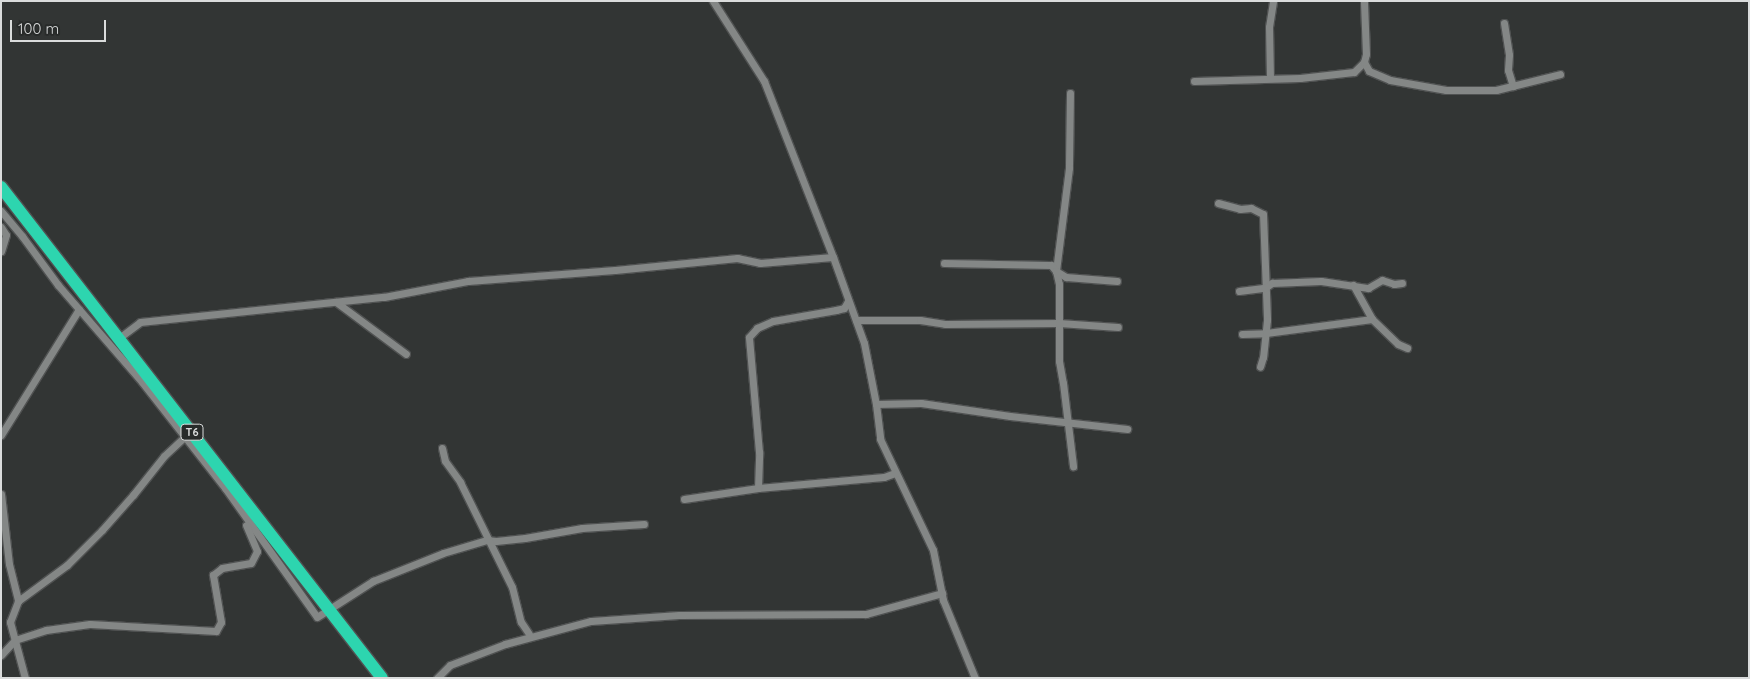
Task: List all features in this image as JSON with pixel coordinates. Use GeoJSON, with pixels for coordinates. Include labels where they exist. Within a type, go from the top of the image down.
{"type":"FeatureCollection","features":[{"type":"Feature","properties":{"kind":"highway","name":"T6"},"geometry":{"type":"LineString","coordinates":[[1,187],[382,678]]}},
{"type":"Feature","properties":{"kind":"street"},"geometry":{"type":"LineString","coordinates":[[713,1],[764,81],[833,258],[864,343],[876,404],[880,439],[933,550],[942,593],[975,678]]}},
{"type":"Feature","properties":{"kind":"street"},"geometry":{"type":"LineString","coordinates":[[1270,78],[1269,27],[1272,1]]}},
{"type":"Feature","properties":{"kind":"street"},"geometry":{"type":"LineString","coordinates":[[1364,1],[1364,62],[1369,71],[1390,80],[1446,90],[1476,91],[1513,86],[1560,74]]}},
{"type":"Feature","properties":{"kind":"street"},"geometry":{"type":"LineString","coordinates":[[1504,23],[1509,55],[1508,70],[1513,86]]}},
{"type":"Feature","properties":{"kind":"street"},"geometry":{"type":"LineString","coordinates":[[1194,81],[1231,82],[1270,78],[1300,78],[1354,72],[1364,62]]}},
{"type":"Feature","properties":{"kind":"street"},"geometry":{"type":"LineString","coordinates":[[1070,92],[1069,168],[1056,272],[1059,284],[1059,361],[1073,466]]}},
{"type":"Feature","properties":{"kind":"street"},"geometry":{"type":"LineString","coordinates":[[1218,203],[1240,209],[1251,208],[1263,214],[1266,333],[1260,367]]}},
{"type":"Feature","properties":{"kind":"street"},"geometry":{"type":"LineString","coordinates":[[1,211],[58,285],[142,382],[183,438],[224,488],[317,617],[373,581],[443,553],[487,540],[525,538],[582,528],[644,524]]}},
{"type":"Feature","properties":{"kind":"street"},"geometry":{"type":"LineString","coordinates":[[1,227],[6,234],[1,251]]}},
{"type":"Feature","properties":{"kind":"street"},"geometry":{"type":"LineString","coordinates":[[119,338],[140,322],[384,298],[468,281],[615,270],[737,258],[760,263],[833,258]]}},
{"type":"Feature","properties":{"kind":"street"},"geometry":{"type":"LineString","coordinates":[[944,263],[1051,265],[1056,272],[1066,277],[1116,281]]}},
{"type":"Feature","properties":{"kind":"street"},"geometry":{"type":"LineString","coordinates":[[1239,291],[1265,288],[1272,283],[1321,281],[1368,288],[1382,280],[1394,284],[1402,283]]}},
{"type":"Feature","properties":{"kind":"street"},"geometry":{"type":"LineString","coordinates":[[1353,285],[1372,319],[1398,344],[1407,348]]}},
{"type":"Feature","properties":{"kind":"street"},"geometry":{"type":"LineString","coordinates":[[758,488],[759,452],[749,337],[757,328],[773,321],[844,308],[848,301]]}},
{"type":"Feature","properties":{"kind":"street"},"geometry":{"type":"LineString","coordinates":[[336,302],[406,354]]}},
{"type":"Feature","properties":{"kind":"street"},"geometry":{"type":"LineString","coordinates":[[1,434],[80,309]]}},
{"type":"Feature","properties":{"kind":"street"},"geometry":{"type":"LineString","coordinates":[[1242,334],[1266,333],[1372,319]]}},
{"type":"Feature","properties":{"kind":"street"},"geometry":{"type":"LineString","coordinates":[[856,320],[920,320],[945,324],[1059,323],[1118,327]]}},
{"type":"Feature","properties":{"kind":"street"},"geometry":{"type":"LineString","coordinates":[[876,404],[921,403],[1010,416],[1127,429]]}},
{"type":"Feature","properties":{"kind":"street"},"geometry":{"type":"LineString","coordinates":[[25,678],[10,622],[18,601],[66,565],[102,530],[164,456],[183,438]]}},
{"type":"Feature","properties":{"kind":"street"},"geometry":{"type":"LineString","coordinates":[[442,448],[445,461],[460,482],[487,540],[512,587],[521,622],[529,634]]}},
{"type":"Feature","properties":{"kind":"street"},"geometry":{"type":"LineString","coordinates":[[684,498],[758,488],[884,477],[895,473]]}},
{"type":"Feature","properties":{"kind":"street"},"geometry":{"type":"LineString","coordinates":[[1,494],[9,564],[18,601]]}},
{"type":"Feature","properties":{"kind":"street"},"geometry":{"type":"LineString","coordinates":[[1,655],[15,640],[46,630],[90,624],[216,631],[221,622],[213,575],[222,568],[251,563],[257,551],[242,515]]}},
{"type":"Feature","properties":{"kind":"street"},"geometry":{"type":"LineString","coordinates":[[436,678],[450,665],[505,644],[592,621],[679,615],[866,614],[942,593]]}}]}
